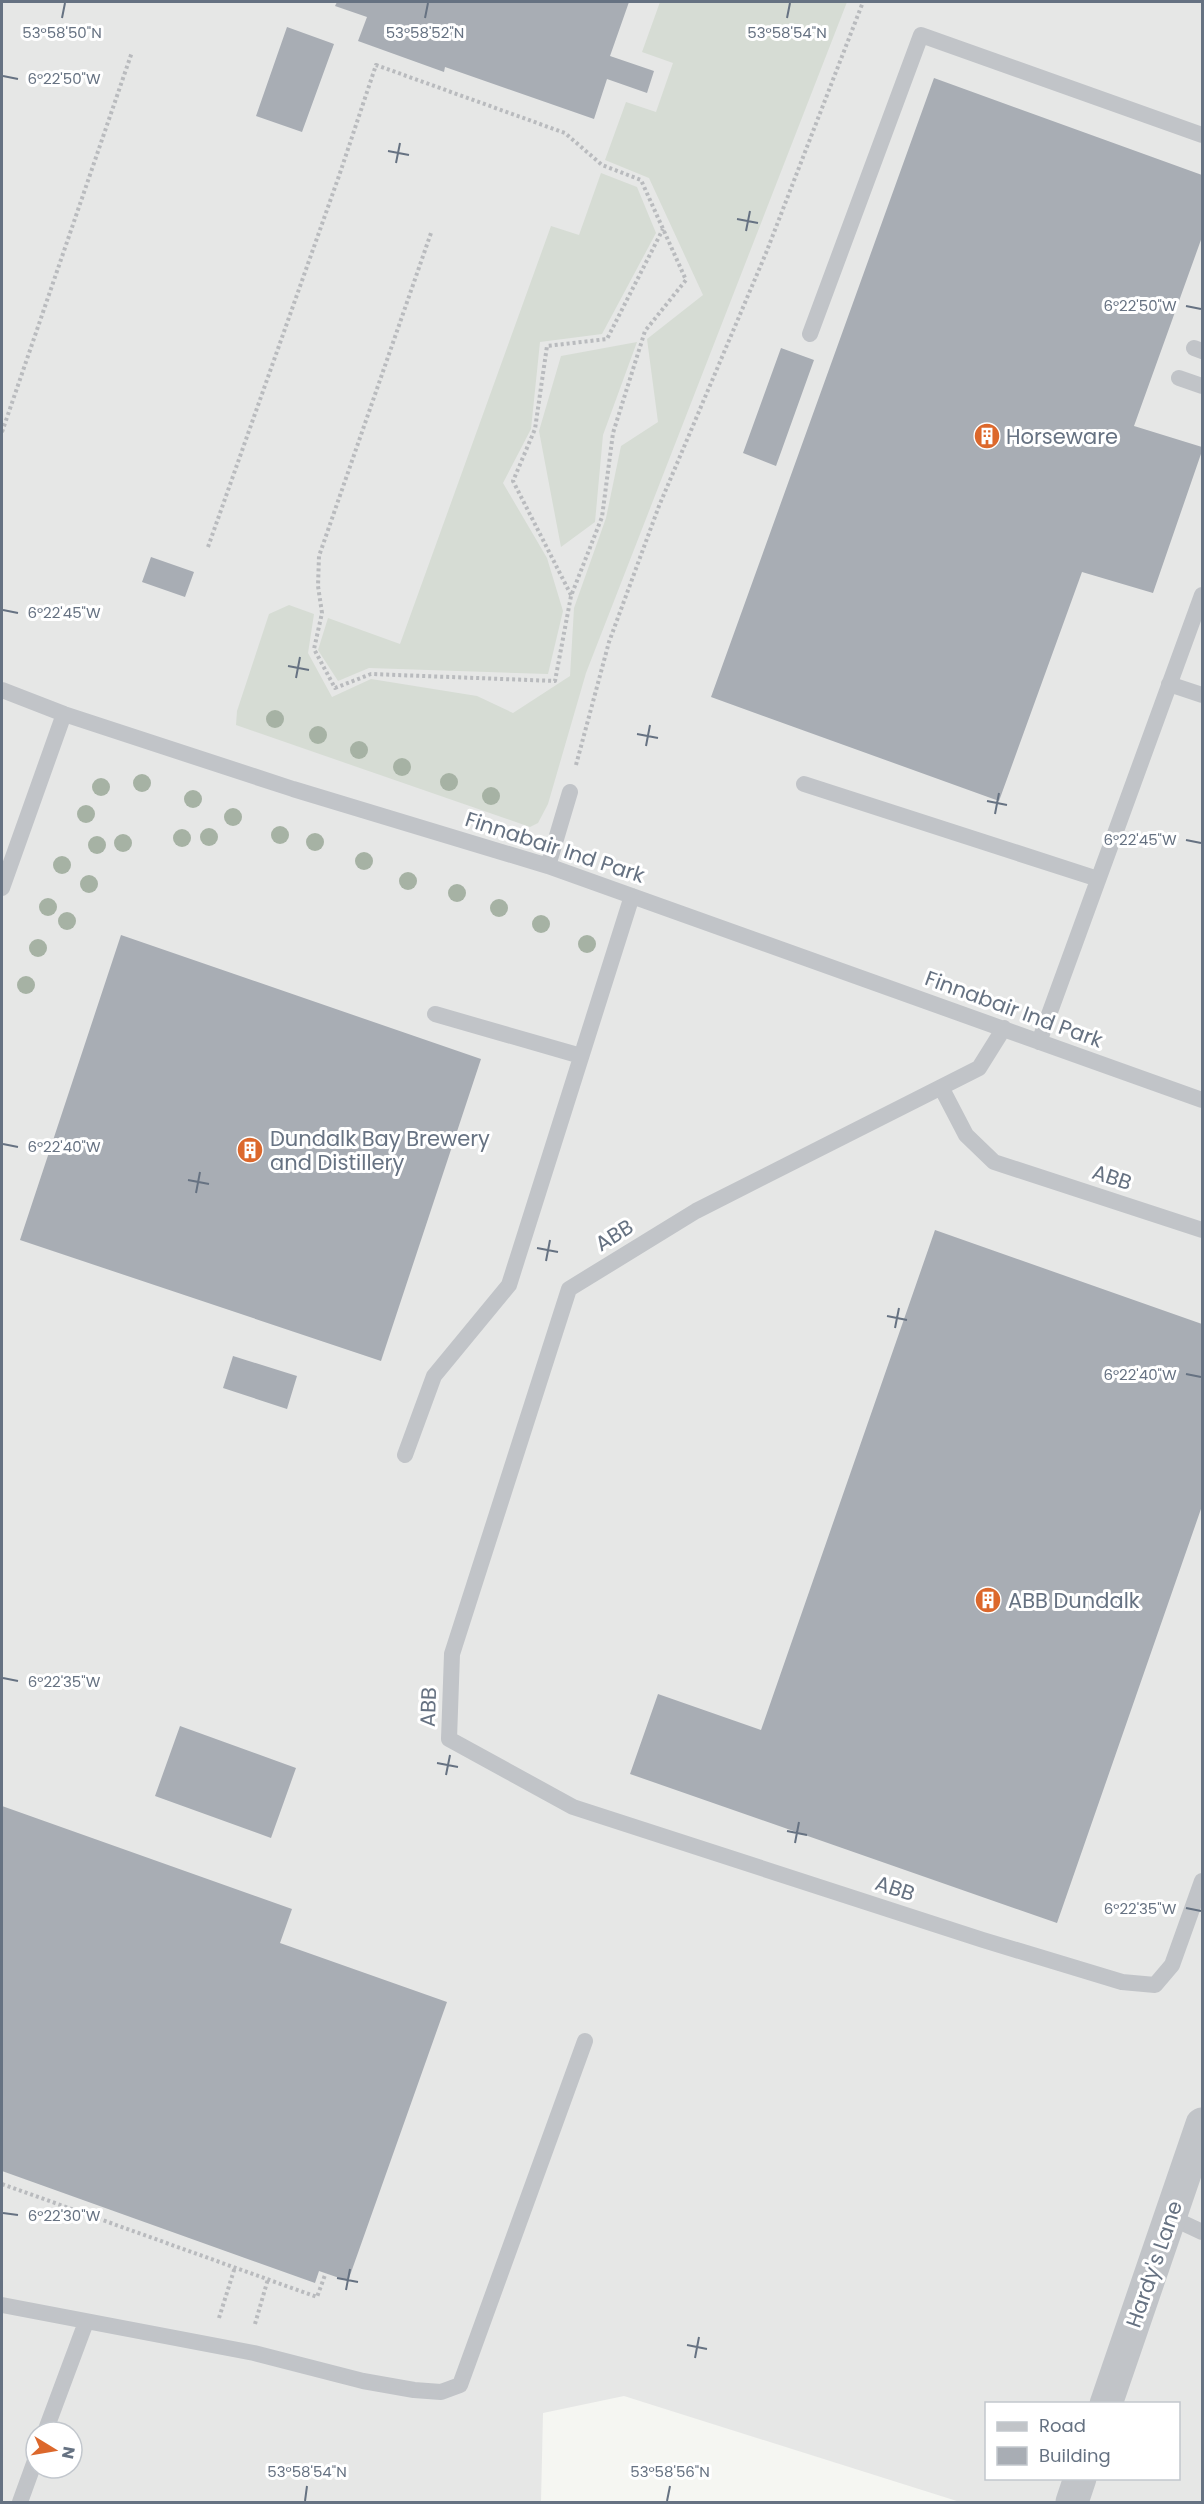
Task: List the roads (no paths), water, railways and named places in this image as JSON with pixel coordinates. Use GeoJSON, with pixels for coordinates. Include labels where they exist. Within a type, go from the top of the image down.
{"type":"FeatureCollection","features":[{"type":"Feature","properties":{"kind":"street","name":"Hardy's Lane"},"geometry":{"type":"LineString","coordinates":[[1106,2402],[1203,2124]]}},
{"type":"Feature","properties":{"kind":"street"},"geometry":{"type":"LineString","coordinates":[[1072,2502],[1079,2480]]}},
{"type":"Feature","properties":{"kind":"lane"},"geometry":{"type":"LineString","coordinates":[[810,334],[921,35],[1203,135]]}},
{"type":"Feature","properties":{"kind":"lane"},"geometry":{"type":"LineString","coordinates":[[1179,378],[1203,386]]}},
{"type":"Feature","properties":{"kind":"lane"},"geometry":{"type":"LineString","coordinates":[[1039,1042],[1203,595]]}},
{"type":"Feature","properties":{"kind":"lane"},"geometry":{"type":"LineString","coordinates":[[1170,684],[1203,695]]}},
{"type":"Feature","properties":{"kind":"lane","name":"Finnabair Ind Park"},"geometry":{"type":"LineString","coordinates":[[2,690],[64,714],[293,789],[548,866],[1203,1100]]}},
{"type":"Feature","properties":{"kind":"lane"},"geometry":{"type":"LineString","coordinates":[[2,888],[64,714]]}},
{"type":"Feature","properties":{"kind":"lane"},"geometry":{"type":"LineString","coordinates":[[804,784],[1098,879]]}},
{"type":"Feature","properties":{"kind":"lane"},"geometry":{"type":"LineString","coordinates":[[548,866],[570,792]]}},
{"type":"Feature","properties":{"kind":"lane"},"geometry":{"type":"LineString","coordinates":[[405,1455],[434,1376],[509,1285],[632,896]]}},
{"type":"Feature","properties":{"kind":"lane"},"geometry":{"type":"LineString","coordinates":[[435,1014],[581,1056]]}},
{"type":"Feature","properties":{"kind":"lane","name":"ABB"},"geometry":{"type":"LineString","coordinates":[[1004,1028],[979,1068],[696,1211],[569,1289],[452,1654],[449,1739],[573,1807],[983,1940],[1122,1982],[1155,1985],[1172,1965],[1203,1881]]}},
{"type":"Feature","properties":{"kind":"lane","name":"ABB"},"geometry":{"type":"LineString","coordinates":[[941,1087],[966,1135],[994,1162],[1203,1230]]}},
{"type":"Feature","properties":{"kind":"lane"},"geometry":{"type":"LineString","coordinates":[[2,2305],[246,2352],[363,2381],[414,2390],[441,2392],[460,2385],[585,2041]]}},
{"type":"Feature","properties":{"kind":"lane"},"geometry":{"type":"LineString","coordinates":[[1170,2217],[1203,2232]]}},
{"type":"Feature","properties":{"kind":"lane"},"geometry":{"type":"LineString","coordinates":[[49,2420],[86,2322]]}},
{"type":"Feature","properties":{"kind":"lane"},"geometry":{"type":"LineString","coordinates":[[20,2502],[28,2480]]}},
{"type":"Feature","properties":{"kind":"place","name":"Horseware"},"geometry":{"type":"Point","coordinates":[987,436]}},
{"type":"Feature","properties":{"kind":"place","name":"Dundalk Bay Brewery and Distillery"},"geometry":{"type":"Point","coordinates":[250,1150]}},
{"type":"Feature","properties":{"kind":"place","name":"ABB Dundalk"},"geometry":{"type":"Point","coordinates":[988,1600]}}]}
